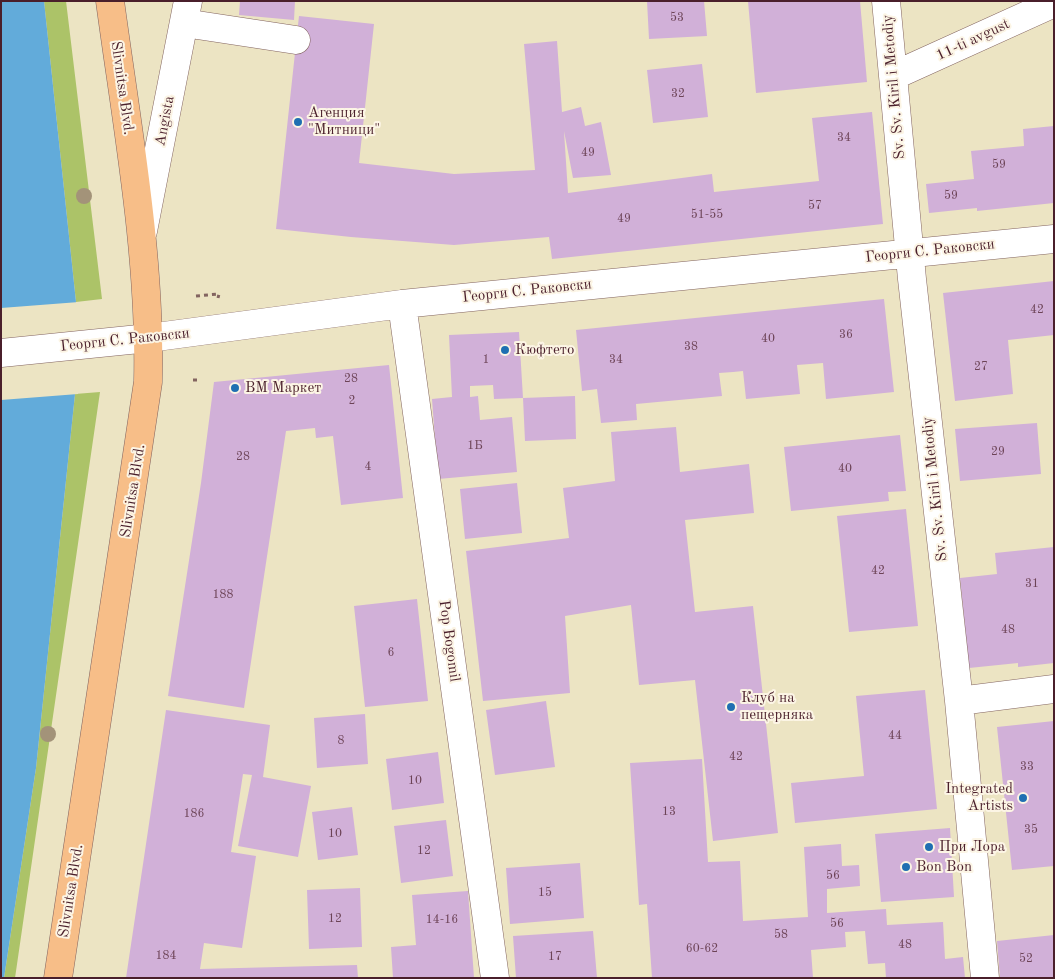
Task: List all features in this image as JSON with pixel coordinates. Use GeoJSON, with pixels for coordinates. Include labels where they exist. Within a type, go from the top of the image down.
{"type":"FeatureCollection","features":[{"type":"Feature","properties":{"kind":"main road","name":"Slivnitsa Blvd."},"geometry":{"type":"LineString","coordinates":[[58,978],[148,382],[149,338],[142,240],[110,1]]}},
{"type":"Feature","properties":{"kind":"street","name":"Sv. Sv. Kiril i Metodiy"},"geometry":{"type":"LineString","coordinates":[[886,1],[910,253],[958,701],[984,978]]}},
{"type":"Feature","properties":{"kind":"street","name":"11-ti avgust"},"geometry":{"type":"LineString","coordinates":[[893,76],[1054,3]]}},
{"type":"Feature","properties":{"kind":"street","name":"Angista"},"geometry":{"type":"LineString","coordinates":[[142,240],[186,12]]}},
{"type":"Feature","properties":{"kind":"street"},"geometry":{"type":"LineString","coordinates":[[186,12],[296,40]]}},
{"type":"Feature","properties":{"kind":"street","name":"Георги С. Раковски"},"geometry":{"type":"LineString","coordinates":[[1,353],[149,338],[402,304],[1054,239]]}},
{"type":"Feature","properties":{"kind":"street","name":"Pop Bogomil"},"geometry":{"type":"LineString","coordinates":[[402,304],[495,978]]}},
{"type":"Feature","properties":{"kind":"street"},"geometry":{"type":"LineString","coordinates":[[958,701],[1054,689]]}},
{"type":"Feature","properties":{"kind":"path"},"geometry":{"type":"LineString","coordinates":[[196,296],[219,294]]}},
{"type":"Feature","properties":{"kind":"path"},"geometry":{"type":"LineString","coordinates":[[193,380],[199,380]]}},
{"type":"Feature","properties":{"kind":"green space"},"geometry":{"type":"Polygon","coordinates":[[[44,1],[66,1],[102,299],[76,302],[44,1]]]}},
{"type":"Feature","properties":{"kind":"green space"},"geometry":{"type":"Polygon","coordinates":[[[100,392],[15,978],[4,978],[36,768],[75,394],[100,392]]]}},
{"type":"Feature","properties":{"kind":"water"},"geometry":{"type":"Polygon","coordinates":[[[1,1],[44,1],[76,302],[75,394],[36,768],[4,978],[1,978],[1,1]]]}},
{"type":"Feature","properties":{"kind":"pier"},"geometry":{"type":"Polygon","coordinates":[[[79,302],[78,394],[1,400],[1,308],[79,302]]]}},
{"type":"Feature","properties":{"kind":"building"},"geometry":{"type":"Polygon","coordinates":[[[240,1],[295,1],[294,20],[239,15],[240,1]]]}},
{"type":"Feature","properties":{"kind":"building"},"geometry":{"type":"Polygon","coordinates":[[[647,1],[704,1],[707,36],[649,39],[647,1]]]}},
{"type":"Feature","properties":{"kind":"building"},"geometry":{"type":"Polygon","coordinates":[[[748,1],[860,1],[867,82],[756,93],[748,1]]]}},
{"type":"Feature","properties":{"kind":"building"},"geometry":{"type":"Polygon","coordinates":[[[299,16],[374,24],[359,163],[454,174],[535,170],[524,44],[557,41],[562,112],[581,107],[585,126],[601,122],[611,175],[573,178],[564,131],[568,193],[712,174],[714,192],[819,181],[812,118],[872,112],[883,224],[552,259],[549,237],[454,245],[276,229],[299,16]]]}},
{"type":"Feature","properties":{"kind":"building"},"geometry":{"type":"Polygon","coordinates":[[[702,64],[708,117],[653,123],[647,70],[702,64]]]}},
{"type":"Feature","properties":{"kind":"building"},"geometry":{"type":"Polygon","coordinates":[[[1054,126],[1054,203],[977,211],[977,208],[929,213],[926,184],[974,179],[971,151],[1024,146],[1023,129],[1054,126]]]}},
{"type":"Feature","properties":{"kind":"building"},"geometry":{"type":"Polygon","coordinates":[[[1054,281],[1054,335],[1008,340],[1013,394],[955,401],[943,293],[1054,281]]]}},
{"type":"Feature","properties":{"kind":"building"},"geometry":{"type":"Polygon","coordinates":[[[884,299],[894,392],[826,399],[823,363],[797,365],[800,394],[746,399],[743,371],[719,373],[722,396],[636,404],[637,420],[601,423],[597,389],[582,391],[576,330],[884,299]]]}},
{"type":"Feature","properties":{"kind":"building"},"geometry":{"type":"Polygon","coordinates":[[[519,332],[523,398],[494,399],[493,385],[470,386],[470,397],[478,396],[480,420],[512,417],[517,472],[438,479],[432,399],[452,397],[449,335],[519,332]]]}},
{"type":"Feature","properties":{"kind":"building"},"geometry":{"type":"Polygon","coordinates":[[[389,365],[403,498],[341,505],[333,436],[316,438],[315,428],[286,431],[244,708],[168,696],[201,483],[214,382],[389,365]]]}},
{"type":"Feature","properties":{"kind":"building"},"geometry":{"type":"Polygon","coordinates":[[[575,396],[576,439],[525,441],[523,398],[575,396]]]}},
{"type":"Feature","properties":{"kind":"building"},"geometry":{"type":"Polygon","coordinates":[[[1037,423],[1041,474],[960,481],[955,429],[1037,423]]]}},
{"type":"Feature","properties":{"kind":"building"},"geometry":{"type":"Polygon","coordinates":[[[676,427],[680,472],[749,464],[754,513],[685,520],[695,612],[753,606],[778,833],[713,841],[695,680],[639,685],[631,605],[565,616],[570,693],[483,701],[466,551],[569,538],[563,488],[615,481],[611,432],[676,427]]]}},
{"type":"Feature","properties":{"kind":"building"},"geometry":{"type":"Polygon","coordinates":[[[900,435],[906,491],[888,492],[889,501],[791,511],[784,447],[900,435]]]}},
{"type":"Feature","properties":{"kind":"building"},"geometry":{"type":"Polygon","coordinates":[[[517,483],[522,533],[465,539],[460,489],[517,483]]]}},
{"type":"Feature","properties":{"kind":"building"},"geometry":{"type":"Polygon","coordinates":[[[906,509],[918,626],[849,632],[837,516],[906,509]]]}},
{"type":"Feature","properties":{"kind":"building"},"geometry":{"type":"Polygon","coordinates":[[[1054,547],[1054,663],[1018,667],[1018,663],[969,668],[960,578],[997,574],[995,553],[1054,547]]]}},
{"type":"Feature","properties":{"kind":"building"},"geometry":{"type":"Polygon","coordinates":[[[417,599],[428,701],[365,707],[354,606],[417,599]]]}},
{"type":"Feature","properties":{"kind":"building"},"geometry":{"type":"Polygon","coordinates":[[[925,690],[937,809],[795,823],[791,783],[864,776],[856,696],[925,690]]]}},
{"type":"Feature","properties":{"kind":"building"},"geometry":{"type":"Polygon","coordinates":[[[546,701],[555,767],[495,775],[486,710],[546,701]]]}},
{"type":"Feature","properties":{"kind":"building"},"geometry":{"type":"Polygon","coordinates":[[[166,710],[270,725],[263,777],[311,786],[298,857],[238,846],[252,775],[243,774],[231,852],[256,856],[242,948],[204,943],[200,969],[357,965],[358,978],[126,978],[166,710]]]}},
{"type":"Feature","properties":{"kind":"building"},"geometry":{"type":"Polygon","coordinates":[[[365,714],[368,764],[317,768],[314,718],[365,714]]]}},
{"type":"Feature","properties":{"kind":"building"},"geometry":{"type":"Polygon","coordinates":[[[1054,721],[1054,866],[1012,870],[997,727],[1054,721]]]}},
{"type":"Feature","properties":{"kind":"building"},"geometry":{"type":"Polygon","coordinates":[[[438,752],[444,803],[392,810],[386,759],[438,752]]]}},
{"type":"Feature","properties":{"kind":"building"},"geometry":{"type":"Polygon","coordinates":[[[702,759],[708,862],[740,861],[743,921],[808,917],[804,847],[841,844],[842,866],[859,865],[860,886],[827,889],[827,913],[886,909],[887,925],[943,922],[945,959],[963,957],[965,978],[886,978],[885,963],[868,964],[865,931],[845,932],[846,947],[811,950],[813,978],[652,978],[647,904],[639,905],[630,763],[702,759]]]}},
{"type":"Feature","properties":{"kind":"building"},"geometry":{"type":"Polygon","coordinates":[[[352,807],[358,855],[318,860],[312,812],[352,807]]]}},
{"type":"Feature","properties":{"kind":"building"},"geometry":{"type":"Polygon","coordinates":[[[446,820],[453,876],[401,883],[394,826],[446,820]]]}},
{"type":"Feature","properties":{"kind":"building"},"geometry":{"type":"Polygon","coordinates":[[[950,828],[954,897],[881,902],[875,834],[950,828]]]}},
{"type":"Feature","properties":{"kind":"building"},"geometry":{"type":"Polygon","coordinates":[[[580,863],[584,918],[510,924],[506,868],[580,863]]]}},
{"type":"Feature","properties":{"kind":"building"},"geometry":{"type":"Polygon","coordinates":[[[360,888],[362,947],[309,949],[307,890],[360,888]]]}},
{"type":"Feature","properties":{"kind":"building"},"geometry":{"type":"Polygon","coordinates":[[[468,891],[474,978],[393,978],[391,947],[416,945],[412,895],[468,891]]]}},
{"type":"Feature","properties":{"kind":"building"},"geometry":{"type":"Polygon","coordinates":[[[593,931],[597,978],[516,978],[513,936],[593,931]]]}},
{"type":"Feature","properties":{"kind":"building"},"geometry":{"type":"Polygon","coordinates":[[[1054,935],[1054,978],[1000,978],[997,941],[1054,935]]]}},
{"type":"Feature","properties":{"kind":"place","name":"Агенция \"Митници\""},"geometry":{"type":"Point","coordinates":[298,122]}},
{"type":"Feature","properties":{"kind":"place","name":"Кюфтето"},"geometry":{"type":"Point","coordinates":[505,350]}},
{"type":"Feature","properties":{"kind":"place","name":"ВМ Маркет"},"geometry":{"type":"Point","coordinates":[235,388]}},
{"type":"Feature","properties":{"kind":"place","name":"Клуб на пещерняка"},"geometry":{"type":"Point","coordinates":[731,707]}},
{"type":"Feature","properties":{"kind":"place","name":"Integrated Artists"},"geometry":{"type":"Point","coordinates":[1023,798]}},
{"type":"Feature","properties":{"kind":"place","name":"При Лора"},"geometry":{"type":"Point","coordinates":[929,847]}},
{"type":"Feature","properties":{"kind":"place","name":"Bon Bon"},"geometry":{"type":"Point","coordinates":[906,867]}}]}
